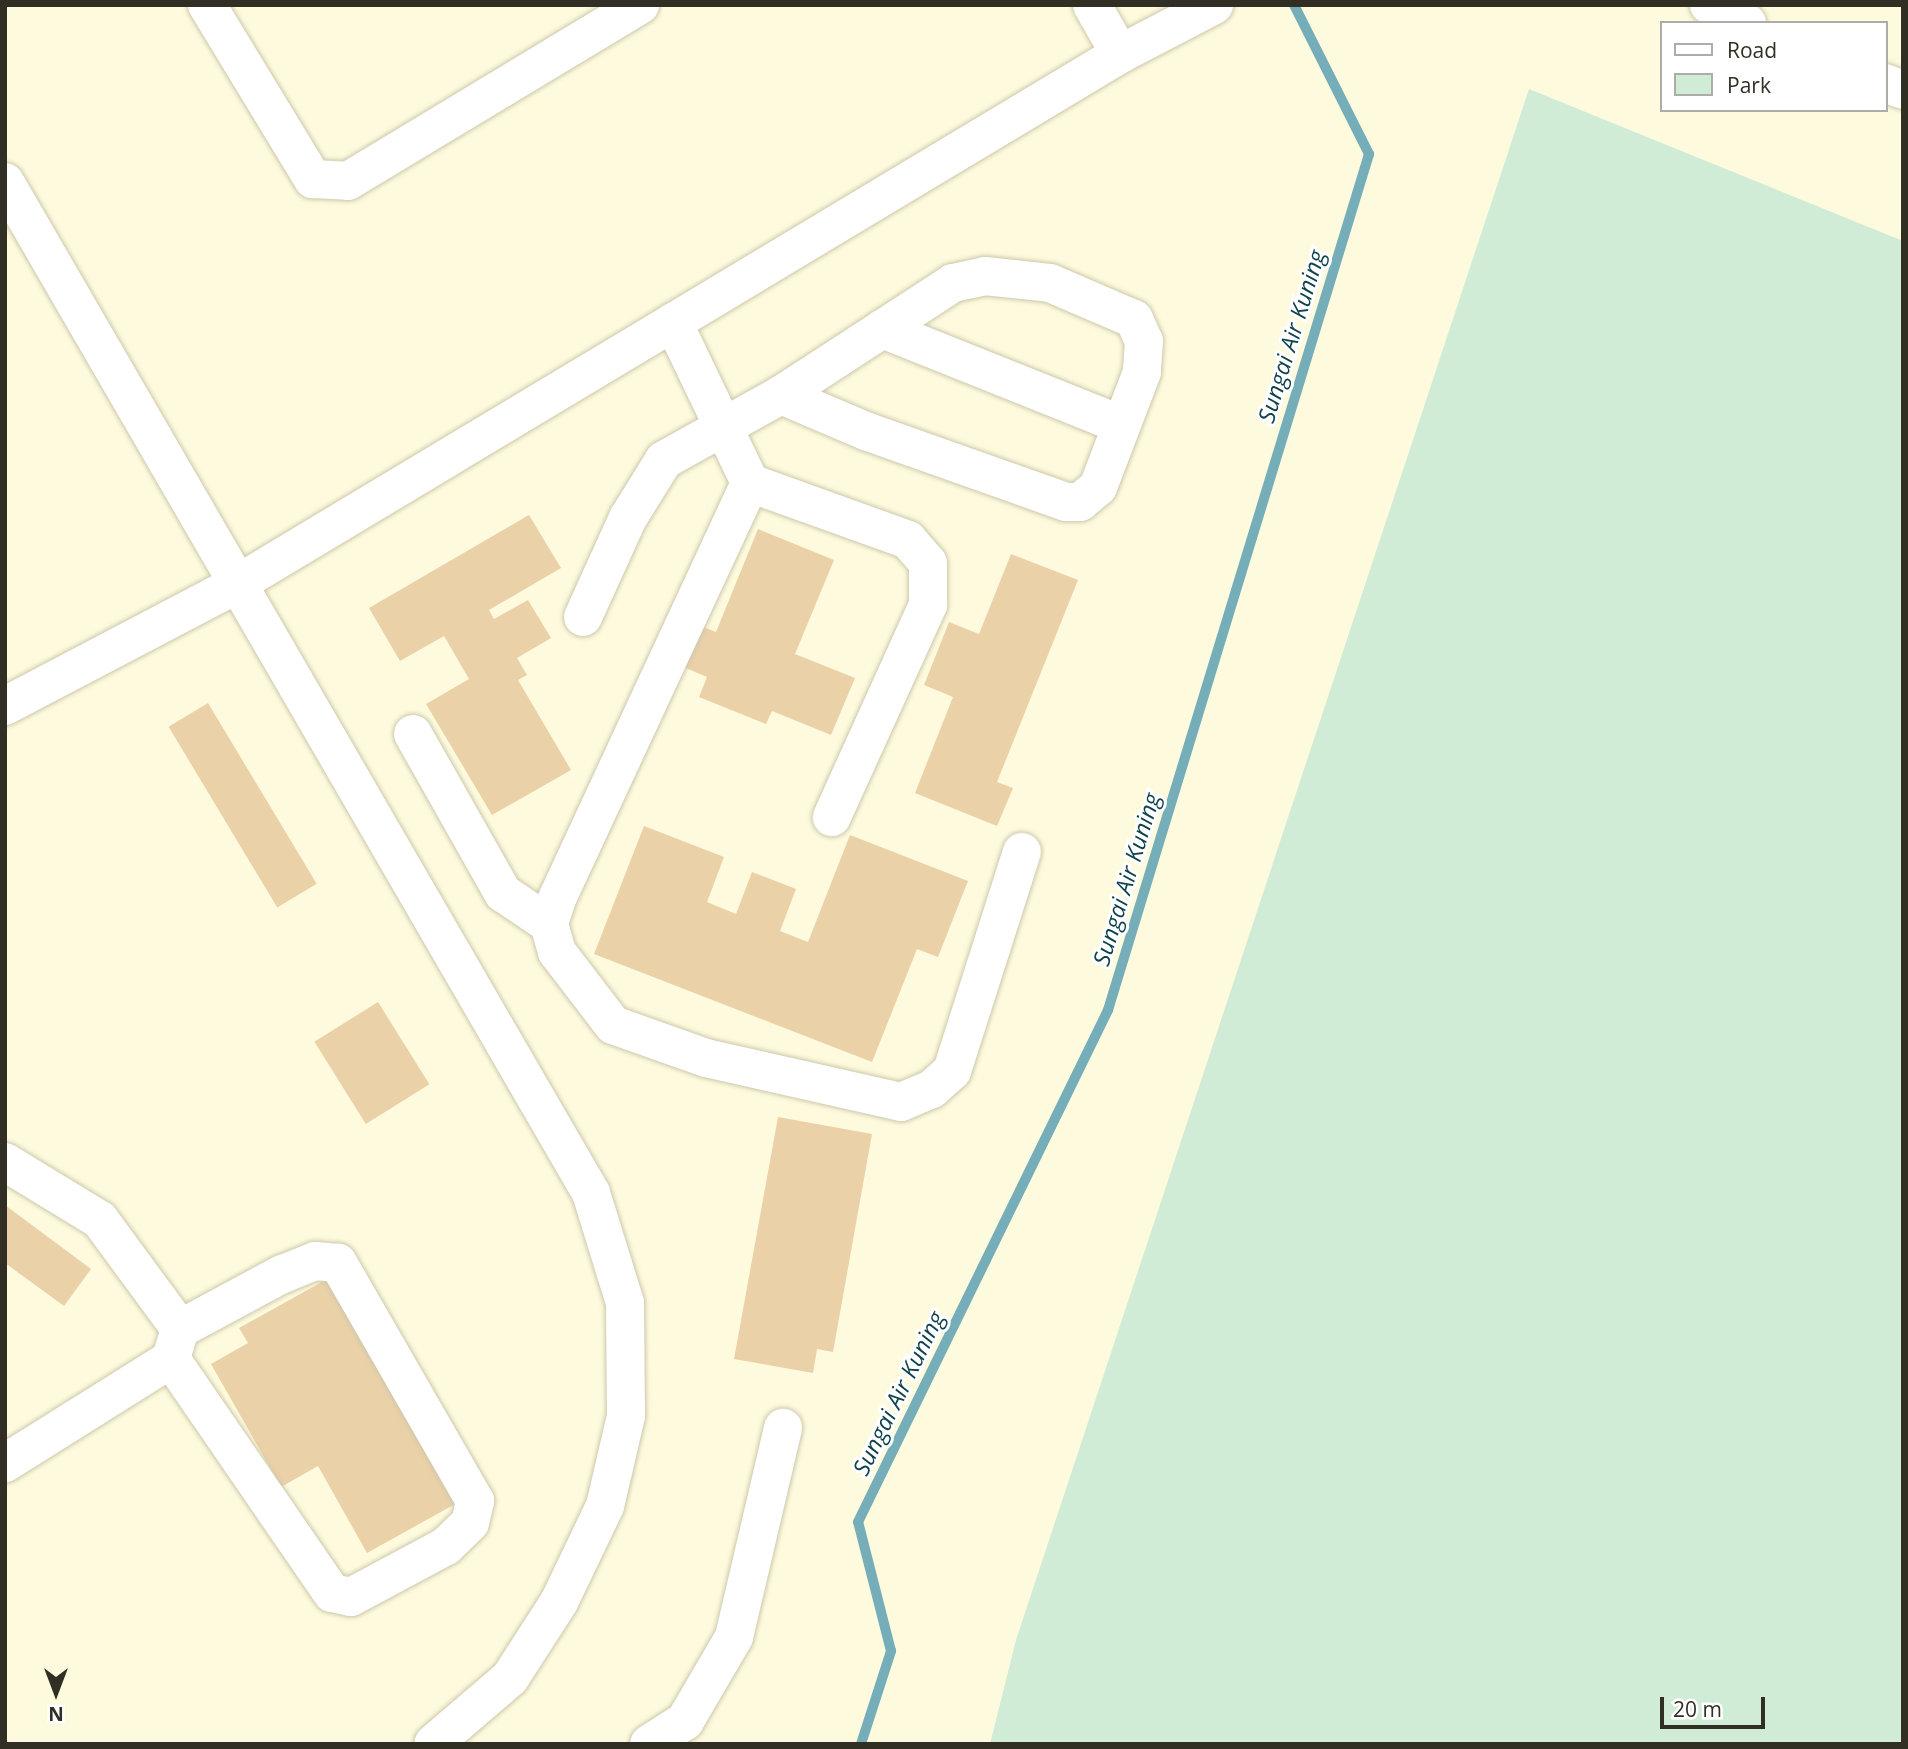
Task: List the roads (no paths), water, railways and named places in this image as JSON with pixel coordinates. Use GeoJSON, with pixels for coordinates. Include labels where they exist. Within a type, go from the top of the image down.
{"type":"FeatureCollection","features":[{"type":"Feature","properties":{"kind":"lane"},"geometry":{"type":"LineString","coordinates":[[207,5],[313,179],[348,181],[639,5]]}},
{"type":"Feature","properties":{"kind":"lane"},"geometry":{"type":"LineString","coordinates":[[1091,5],[1120,54]]}},
{"type":"Feature","properties":{"kind":"lane"},"geometry":{"type":"LineString","coordinates":[[5,706],[239,583],[1120,54],[1213,5]]}},
{"type":"Feature","properties":{"kind":"lane"},"geometry":{"type":"LineString","coordinates":[[1709,5],[1743,21]]}},
{"type":"Feature","properties":{"kind":"lane"},"geometry":{"type":"LineString","coordinates":[[5,182],[591,1193],[625,1303],[626,1416],[605,1506],[559,1602],[510,1678],[433,1744]]}},
{"type":"Feature","properties":{"kind":"lane"},"geometry":{"type":"LineString","coordinates":[[583,617],[657,467],[781,395],[953,283],[985,276],[1050,283],[1134,319],[1144,341],[1142,372],[1098,487],[1080,502],[1066,502],[781,395]]}},
{"type":"Feature","properties":{"kind":"lane"},"geometry":{"type":"LineString","coordinates":[[673,322],[728,426],[750,483],[549,924],[556,951],[613,1025],[706,1058],[901,1102],[932,1089],[952,1071],[1021,852]]}},
{"type":"Feature","properties":{"kind":"lane"},"geometry":{"type":"LineString","coordinates":[[882,329],[1122,425]]}},
{"type":"Feature","properties":{"kind":"lane"},"geometry":{"type":"LineString","coordinates":[[750,483],[908,540],[928,562],[928,605],[832,817]]}},
{"type":"Feature","properties":{"kind":"lane"},"geometry":{"type":"LineString","coordinates":[[413,734],[503,893],[549,924]]}},
{"type":"Feature","properties":{"kind":"lane"},"geometry":{"type":"LineString","coordinates":[[5,1162],[100,1220],[175,1344],[332,1594],[351,1597],[446,1546],[470,1523],[475,1501],[338,1263],[315,1261],[282,1274],[175,1344],[5,1462]]}},
{"type":"Feature","properties":{"kind":"lane"},"geometry":{"type":"LineString","coordinates":[[649,1744],[684,1721],[734,1637],[783,1428]]}},
{"type":"Feature","properties":{"kind":"waterway","name":"Sungai Air Kuning"},"geometry":{"type":"LineString","coordinates":[[861,1744],[891,1651],[858,1522],[1108,1010],[1369,154],[1294,5]]}}]}
